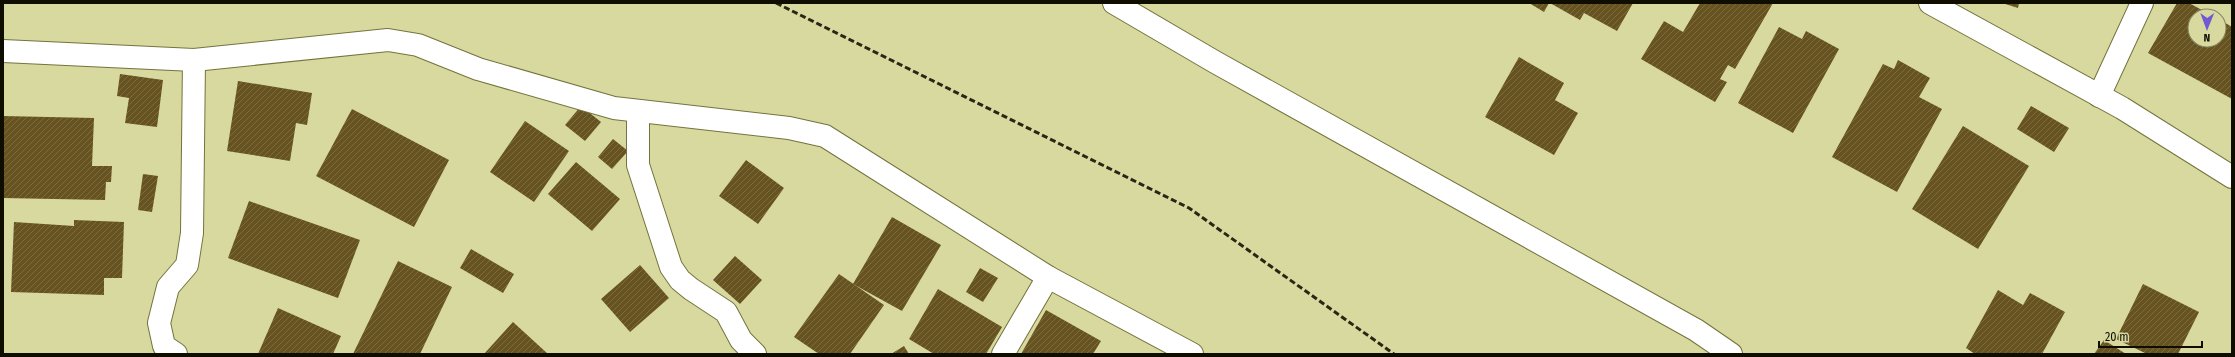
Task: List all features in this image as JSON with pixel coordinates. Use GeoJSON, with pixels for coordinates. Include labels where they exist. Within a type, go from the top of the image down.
{"type":"FeatureCollection","features":[{"type":"Feature","properties":{"kind":"street"},"geometry":{"type":"LineString","coordinates":[[1114,3],[1215,62],[1696,330],[1731,354]]}},
{"type":"Feature","properties":{"kind":"street"},"geometry":{"type":"LineString","coordinates":[[1930,3],[2122,108],[2232,177]]}},
{"type":"Feature","properties":{"kind":"street"},"geometry":{"type":"LineString","coordinates":[[2099,96],[2142,3]]}},
{"type":"Feature","properties":{"kind":"street"},"geometry":{"type":"LineString","coordinates":[[3,51],[194,60],[388,40],[418,45],[478,69],[614,108],[638,112],[789,128],[825,136],[1048,277],[1192,354]]}},
{"type":"Feature","properties":{"kind":"street"},"geometry":{"type":"LineString","coordinates":[[176,354],[164,346],[159,323],[168,287],[187,265],[192,233],[194,60]]}},
{"type":"Feature","properties":{"kind":"street"},"geometry":{"type":"LineString","coordinates":[[638,112],[638,165],[671,267],[680,280],[726,312],[741,340],[755,354]]}},
{"type":"Feature","properties":{"kind":"street"},"geometry":{"type":"LineString","coordinates":[[1003,354],[1048,277]]}},
{"type":"Feature","properties":{"kind":"building"},"geometry":{"type":"Polygon","coordinates":[[[1529,3],[1549,3],[1544,12],[1529,3]]]}},
{"type":"Feature","properties":{"kind":"building"},"geometry":{"type":"Polygon","coordinates":[[[1550,3],[1633,3],[1617,31],[1584,13],[1580,20],[1550,3]]]}},
{"type":"Feature","properties":{"kind":"building"},"geometry":{"type":"Polygon","coordinates":[[[1700,3],[1773,3],[1735,69],[1728,65],[1720,79],[1727,82],[1715,102],[1641,59],[1664,21],[1683,32],[1700,3]]]}},
{"type":"Feature","properties":{"kind":"building"},"geometry":{"type":"Polygon","coordinates":[[[2002,3],[2019,3],[2018,8],[2002,3]]]}},
{"type":"Feature","properties":{"kind":"building"},"geometry":{"type":"Polygon","coordinates":[[[2177,3],[2189,3],[2198,8],[2187,8],[2187,48],[2227,48],[2227,24],[2232,27],[2232,99],[2148,53],[2177,3]]]}},
{"type":"Feature","properties":{"kind":"building"},"geometry":{"type":"Polygon","coordinates":[[[1779,27],[1802,39],[1806,31],[1839,49],[1793,133],[1738,103],[1779,27]]]}},
{"type":"Feature","properties":{"kind":"building"},"geometry":{"type":"Polygon","coordinates":[[[1519,57],[1564,83],[1555,100],[1578,113],[1554,155],[1485,117],[1519,57]]]}},
{"type":"Feature","properties":{"kind":"building"},"geometry":{"type":"Polygon","coordinates":[[[1898,60],[1930,78],[1919,97],[1942,109],[1897,192],[1832,157],[1883,64],[1894,69],[1898,60]]]}},
{"type":"Feature","properties":{"kind":"building"},"geometry":{"type":"Polygon","coordinates":[[[120,74],[163,80],[157,127],[125,123],[129,98],[117,96],[120,74]]]}},
{"type":"Feature","properties":{"kind":"building"},"geometry":{"type":"Polygon","coordinates":[[[238,81],[312,93],[307,125],[296,123],[290,161],[227,151],[238,81]]]}},
{"type":"Feature","properties":{"kind":"building"},"geometry":{"type":"Polygon","coordinates":[[[581,106],[601,122],[585,141],[565,125],[581,106]]]}},
{"type":"Feature","properties":{"kind":"building"},"geometry":{"type":"Polygon","coordinates":[[[2031,106],[2069,128],[2054,152],[2017,129],[2031,106]]]}},
{"type":"Feature","properties":{"kind":"building"},"geometry":{"type":"Polygon","coordinates":[[[352,109],[449,160],[414,227],[316,176],[352,109]]]}},
{"type":"Feature","properties":{"kind":"building"},"geometry":{"type":"Polygon","coordinates":[[[3,116],[94,118],[92,166],[112,166],[111,182],[106,182],[105,200],[3,198],[3,116]]]}},
{"type":"Feature","properties":{"kind":"building"},"geometry":{"type":"Polygon","coordinates":[[[525,121],[569,151],[534,202],[490,172],[525,121]]]}},
{"type":"Feature","properties":{"kind":"building"},"geometry":{"type":"Polygon","coordinates":[[[1963,126],[2029,166],[1978,249],[1912,209],[1963,126]]]}},
{"type":"Feature","properties":{"kind":"building"},"geometry":{"type":"Polygon","coordinates":[[[613,139],[628,151],[612,169],[598,157],[613,139]]]}},
{"type":"Feature","properties":{"kind":"building"},"geometry":{"type":"Polygon","coordinates":[[[746,160],[784,188],[758,224],[719,196],[746,160]]]}},
{"type":"Feature","properties":{"kind":"building"},"geometry":{"type":"Polygon","coordinates":[[[576,162],[620,199],[592,231],[548,194],[576,162]]]}},
{"type":"Feature","properties":{"kind":"building"},"geometry":{"type":"Polygon","coordinates":[[[143,174],[158,176],[152,212],[138,210],[143,174]]]}},
{"type":"Feature","properties":{"kind":"building"},"geometry":{"type":"Polygon","coordinates":[[[249,201],[360,240],[338,298],[228,258],[249,201]]]}},
{"type":"Feature","properties":{"kind":"building"},"geometry":{"type":"Polygon","coordinates":[[[892,217],[941,245],[902,311],[853,284],[892,217]]]}},
{"type":"Feature","properties":{"kind":"building"},"geometry":{"type":"Polygon","coordinates":[[[74,220],[124,222],[122,278],[104,278],[104,295],[11,292],[14,222],[74,226],[74,220]]]}},
{"type":"Feature","properties":{"kind":"building"},"geometry":{"type":"Polygon","coordinates":[[[471,249],[514,274],[503,293],[460,268],[471,249]]]}},
{"type":"Feature","properties":{"kind":"building"},"geometry":{"type":"Polygon","coordinates":[[[735,256],[762,280],[740,304],[713,280],[735,256]]]}},
{"type":"Feature","properties":{"kind":"building"},"geometry":{"type":"Polygon","coordinates":[[[398,261],[452,287],[420,354],[353,354],[398,261]]]}},
{"type":"Feature","properties":{"kind":"building"},"geometry":{"type":"Polygon","coordinates":[[[640,265],[669,298],[630,332],[601,299],[640,265]]]}},
{"type":"Feature","properties":{"kind":"building"},"geometry":{"type":"Polygon","coordinates":[[[980,268],[998,278],[983,302],[966,292],[980,268]]]}},
{"type":"Feature","properties":{"kind":"building"},"geometry":{"type":"Polygon","coordinates":[[[839,274],[884,305],[850,354],[819,354],[794,337],[839,274]]]}},
{"type":"Feature","properties":{"kind":"building"},"geometry":{"type":"Polygon","coordinates":[[[2143,284],[2199,312],[2178,354],[2147,354],[2116,339],[2143,284]]]}},
{"type":"Feature","properties":{"kind":"building"},"geometry":{"type":"Polygon","coordinates":[[[938,289],[1002,327],[986,354],[934,354],[909,339],[938,289]]]}},
{"type":"Feature","properties":{"kind":"building"},"geometry":{"type":"Polygon","coordinates":[[[1998,290],[2023,305],[2030,293],[2065,312],[2042,354],[1975,354],[1966,348],[1998,290]]]}},
{"type":"Feature","properties":{"kind":"building"},"geometry":{"type":"Polygon","coordinates":[[[278,308],[341,336],[333,354],[258,354],[278,308]]]}},
{"type":"Feature","properties":{"kind":"building"},"geometry":{"type":"Polygon","coordinates":[[[1046,310],[1101,341],[1093,354],[1021,354],[1046,310]]]}},
{"type":"Feature","properties":{"kind":"building"},"geometry":{"type":"Polygon","coordinates":[[[513,322],[548,354],[484,354],[513,322]]]}},
{"type":"Feature","properties":{"kind":"building"},"geometry":{"type":"Polygon","coordinates":[[[2104,340],[2126,354],[2094,354],[2104,340]]]}},
{"type":"Feature","properties":{"kind":"building"},"geometry":{"type":"Polygon","coordinates":[[[904,346],[909,354],[891,354],[904,346]]]}},
{"type":"Feature","properties":{"kind":"railway"},"geometry":{"type":"LineString","coordinates":[[776,3],[1189,208],[1394,354]]}}]}
